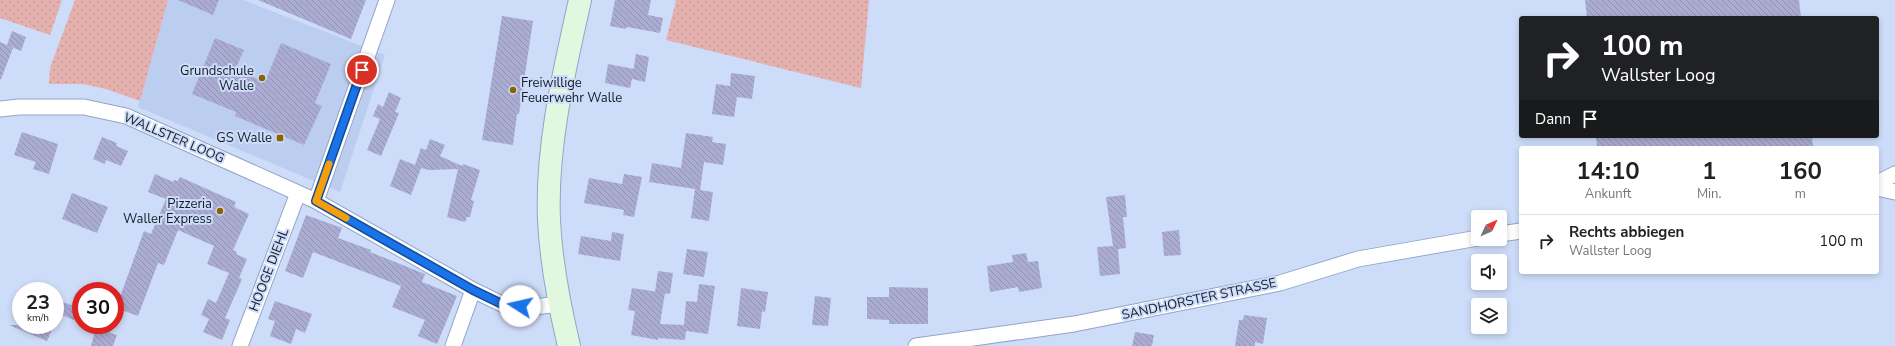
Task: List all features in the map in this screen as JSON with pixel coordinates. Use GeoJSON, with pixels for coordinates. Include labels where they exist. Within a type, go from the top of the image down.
{"type":"FeatureCollection","features":[{"type":"Feature","properties":{"kind":"street"},"geometry":{"type":"LineString","coordinates":[[316,201],[387,0]]}},
{"type":"Feature","properties":{"kind":"street"},"geometry":{"type":"LineString","coordinates":[[569,346],[559,304],[553,267],[549,219],[550,176],[554,134],[566,61],[580,0]]}},
{"type":"Feature","properties":{"kind":"street","name":"WALLSTER LOOG"},"geometry":{"type":"LineString","coordinates":[[0,109],[25,106],[84,107],[126,116],[316,201],[473,290],[506,306],[534,307],[559,304]]}},
{"type":"Feature","properties":{"kind":"street"},"geometry":{"type":"LineString","coordinates":[[1879,182],[1895,174]]}},
{"type":"Feature","properties":{"kind":"street"},"geometry":{"type":"LineString","coordinates":[[1879,188],[1895,192]]}},
{"type":"Feature","properties":{"kind":"street","name":"HOOGE DIEHL"},"geometry":{"type":"LineString","coordinates":[[240,346],[298,193]]}},
{"type":"Feature","properties":{"kind":"street"},"geometry":{"type":"LineString","coordinates":[[1507,233],[1519,230]]}},
{"type":"Feature","properties":{"kind":"street","name":"SANDHORSTER STRASSE"},"geometry":{"type":"LineString","coordinates":[[916,346],[1074,324],[1280,283],[1358,259],[1471,239]]}},
{"type":"Feature","properties":{"kind":"street"},"geometry":{"type":"LineString","coordinates":[[453,346],[473,290]]}},
{"type":"Feature","properties":{"kind":"shaded area"},"geometry":{"type":"Polygon","coordinates":[[[0,0],[62,0],[50,35],[0,18],[0,0]]]}},
{"type":"Feature","properties":{"kind":"shaded area"},"geometry":{"type":"Polygon","coordinates":[[[75,0],[168,0],[140,101],[106,89],[83,84],[49,84],[50,68],[75,0]]]}},
{"type":"Feature","properties":{"kind":"shaded area","name":"Grundschule Walle"},"geometry":{"type":"Polygon","coordinates":[[[168,0],[243,0],[385,55],[340,192],[138,107],[168,0]]]}},
{"type":"Feature","properties":{"kind":"shaded area"},"geometry":{"type":"Polygon","coordinates":[[[674,0],[869,0],[861,88],[666,40],[676,1],[674,0]]]}},
{"type":"Feature","properties":{"kind":"building"},"geometry":{"type":"Polygon","coordinates":[[[178,0],[219,0],[213,15],[178,0]]]}},
{"type":"Feature","properties":{"kind":"building"},"geometry":{"type":"Polygon","coordinates":[[[258,0],[366,0],[351,39],[258,0]]]}},
{"type":"Feature","properties":{"kind":"building"},"geometry":{"type":"Polygon","coordinates":[[[615,0],[651,0],[648,15],[663,18],[660,33],[627,27],[626,29],[610,26],[615,0]]]}},
{"type":"Feature","properties":{"kind":"building"},"geometry":{"type":"Polygon","coordinates":[[[1585,0],[1799,0],[1801,16],[1587,16],[1585,0]]]}},
{"type":"Feature","properties":{"kind":"building"},"geometry":{"type":"Polygon","coordinates":[[[502,16],[533,21],[513,145],[482,140],[502,16]]]}},
{"type":"Feature","properties":{"kind":"building"},"geometry":{"type":"Polygon","coordinates":[[[12,31],[26,37],[21,51],[7,45],[12,31]]]}},
{"type":"Feature","properties":{"kind":"building"},"geometry":{"type":"Polygon","coordinates":[[[215,38],[244,50],[235,70],[265,82],[281,43],[331,64],[315,103],[322,106],[304,145],[235,116],[236,112],[192,94],[215,38]]]}},
{"type":"Feature","properties":{"kind":"building"},"geometry":{"type":"Polygon","coordinates":[[[0,42],[13,48],[1,79],[0,79],[0,42]]]}},
{"type":"Feature","properties":{"kind":"building"},"geometry":{"type":"Polygon","coordinates":[[[636,54],[649,57],[645,82],[632,79],[636,54]]]}},
{"type":"Feature","properties":{"kind":"building"},"geometry":{"type":"Polygon","coordinates":[[[608,64],[634,69],[630,88],[605,83],[608,64]]]}},
{"type":"Feature","properties":{"kind":"building"},"geometry":{"type":"Polygon","coordinates":[[[731,73],[755,76],[752,99],[737,97],[734,117],[712,114],[716,84],[730,86],[731,73]]]}},
{"type":"Feature","properties":{"kind":"building"},"geometry":{"type":"Polygon","coordinates":[[[389,92],[401,98],[395,112],[399,113],[381,156],[367,150],[380,119],[373,116],[378,104],[383,107],[389,92]]]}},
{"type":"Feature","properties":{"kind":"building"},"geometry":{"type":"Polygon","coordinates":[[[22,132],[58,144],[49,174],[33,169],[36,162],[14,155],[22,132]]]}},
{"type":"Feature","properties":{"kind":"building"},"geometry":{"type":"Polygon","coordinates":[[[686,133],[713,137],[712,142],[726,144],[723,165],[704,162],[700,190],[713,192],[709,221],[691,218],[695,189],[649,182],[652,163],[681,168],[686,133]]]}},
{"type":"Feature","properties":{"kind":"building"},"geometry":{"type":"Polygon","coordinates":[[[102,137],[117,143],[116,146],[128,151],[121,166],[106,160],[105,164],[93,159],[102,137]]]}},
{"type":"Feature","properties":{"kind":"building"},"geometry":{"type":"Polygon","coordinates":[[[1596,138],[1812,138],[1813,146],[1597,146],[1596,138]]]}},
{"type":"Feature","properties":{"kind":"building"},"geometry":{"type":"Polygon","coordinates":[[[430,139],[445,145],[440,156],[462,166],[463,164],[480,170],[471,200],[474,201],[470,217],[467,217],[465,222],[447,217],[458,169],[429,170],[421,168],[411,195],[390,186],[400,159],[415,165],[421,148],[426,150],[430,139]]]}},
{"type":"Feature","properties":{"kind":"building"},"geometry":{"type":"Polygon","coordinates":[[[155,174],[173,182],[174,180],[178,181],[180,177],[236,202],[234,206],[236,208],[249,214],[233,250],[237,252],[236,254],[247,259],[239,278],[242,279],[225,318],[230,320],[222,340],[203,332],[209,319],[201,315],[208,299],[216,303],[229,273],[207,264],[214,246],[178,230],[164,265],[158,263],[138,316],[124,311],[124,286],[144,231],[151,234],[166,199],[148,192],[155,174]]]}},
{"type":"Feature","properties":{"kind":"building"},"geometry":{"type":"Polygon","coordinates":[[[624,174],[642,177],[634,217],[623,215],[624,210],[584,203],[589,178],[622,184],[624,174]]]}},
{"type":"Feature","properties":{"kind":"building"},"geometry":{"type":"Polygon","coordinates":[[[72,193],[108,207],[97,233],[62,219],[72,193]]]}},
{"type":"Feature","properties":{"kind":"building"},"geometry":{"type":"Polygon","coordinates":[[[1125,195],[1127,217],[1123,217],[1126,248],[1118,249],[1120,274],[1100,276],[1097,247],[1113,246],[1106,197],[1125,195]]]}},
{"type":"Feature","properties":{"kind":"building"},"geometry":{"type":"Polygon","coordinates":[[[306,215],[342,228],[338,238],[371,250],[370,252],[425,274],[422,282],[457,296],[437,344],[418,336],[425,320],[392,307],[401,286],[313,252],[303,278],[285,271],[306,215]]]}},
{"type":"Feature","properties":{"kind":"building"},"geometry":{"type":"Polygon","coordinates":[[[1179,230],[1181,255],[1164,256],[1162,232],[1179,230]]]}},
{"type":"Feature","properties":{"kind":"building"},"geometry":{"type":"Polygon","coordinates":[[[612,232],[624,234],[620,261],[578,254],[581,236],[611,241],[612,232]]]}},
{"type":"Feature","properties":{"kind":"building"},"geometry":{"type":"Polygon","coordinates":[[[687,249],[708,252],[704,277],[683,274],[687,249]]]}},
{"type":"Feature","properties":{"kind":"building"},"geometry":{"type":"Polygon","coordinates":[[[1026,253],[1028,262],[1038,261],[1042,288],[1019,292],[1018,287],[990,292],[987,266],[1013,262],[1012,255],[1026,253]]]}},
{"type":"Feature","properties":{"kind":"building"},"geometry":{"type":"Polygon","coordinates":[[[658,271],[673,273],[670,294],[655,292],[658,271]]]}},
{"type":"Feature","properties":{"kind":"building"},"geometry":{"type":"Polygon","coordinates":[[[699,284],[715,286],[708,334],[686,331],[685,340],[658,338],[658,340],[631,335],[635,311],[628,310],[632,288],[665,293],[660,324],[684,325],[686,301],[697,302],[699,284]]]}},
{"type":"Feature","properties":{"kind":"building"},"geometry":{"type":"Polygon","coordinates":[[[889,287],[928,288],[928,324],[889,324],[889,320],[867,319],[867,297],[889,297],[889,287]]]}},
{"type":"Feature","properties":{"kind":"building"},"geometry":{"type":"Polygon","coordinates":[[[741,288],[768,292],[765,312],[762,311],[760,329],[737,326],[741,288]]]}},
{"type":"Feature","properties":{"kind":"building"},"geometry":{"type":"Polygon","coordinates":[[[815,296],[831,298],[828,326],[812,325],[815,296]]]}},
{"type":"Feature","properties":{"kind":"building"},"geometry":{"type":"Polygon","coordinates":[[[275,301],[312,314],[305,333],[296,329],[291,344],[270,336],[275,321],[268,319],[275,301]]]}},
{"type":"Feature","properties":{"kind":"building"},"geometry":{"type":"Polygon","coordinates":[[[64,302],[72,305],[72,319],[64,316],[64,302]]]}},
{"type":"Feature","properties":{"kind":"building"},"geometry":{"type":"Polygon","coordinates":[[[1244,315],[1267,318],[1263,344],[1255,342],[1255,346],[1235,346],[1239,320],[1243,320],[1244,315]]]}},
{"type":"Feature","properties":{"kind":"building"},"geometry":{"type":"Polygon","coordinates":[[[1135,332],[1154,335],[1152,346],[1132,346],[1135,332]]]}},
{"type":"Feature","properties":{"kind":"building"},"geometry":{"type":"Polygon","coordinates":[[[30,334],[50,334],[47,341],[30,334]]]}},
{"type":"Feature","properties":{"kind":"building"},"geometry":{"type":"Polygon","coordinates":[[[94,334],[117,335],[113,346],[91,346],[94,334]]]}},
{"type":"Feature","properties":{"kind":"slow traffic"},"geometry":{"type":"LineString","coordinates":[[329,164],[316,201],[346,218]]}},
{"type":"Feature","properties":{"kind":"place","name":"Grundschule Walle"},"geometry":{"type":"Point","coordinates":[262,78]}},
{"type":"Feature","properties":{"kind":"place","name":"Freiwillige Feuerwehr Walle"},"geometry":{"type":"Point","coordinates":[513,90]}},
{"type":"Feature","properties":{"kind":"place","name":"GS Walle"},"geometry":{"type":"Point","coordinates":[280,138]}},
{"type":"Feature","properties":{"kind":"place","name":"Pizzeria Waller Express"},"geometry":{"type":"Point","coordinates":[220,211]}},
{"type":"Feature","properties":{"kind":"route"},"geometry":{"type":"LineString","coordinates":[[362,70],[316,201],[473,290],[506,306],[520,306]]}}]}
